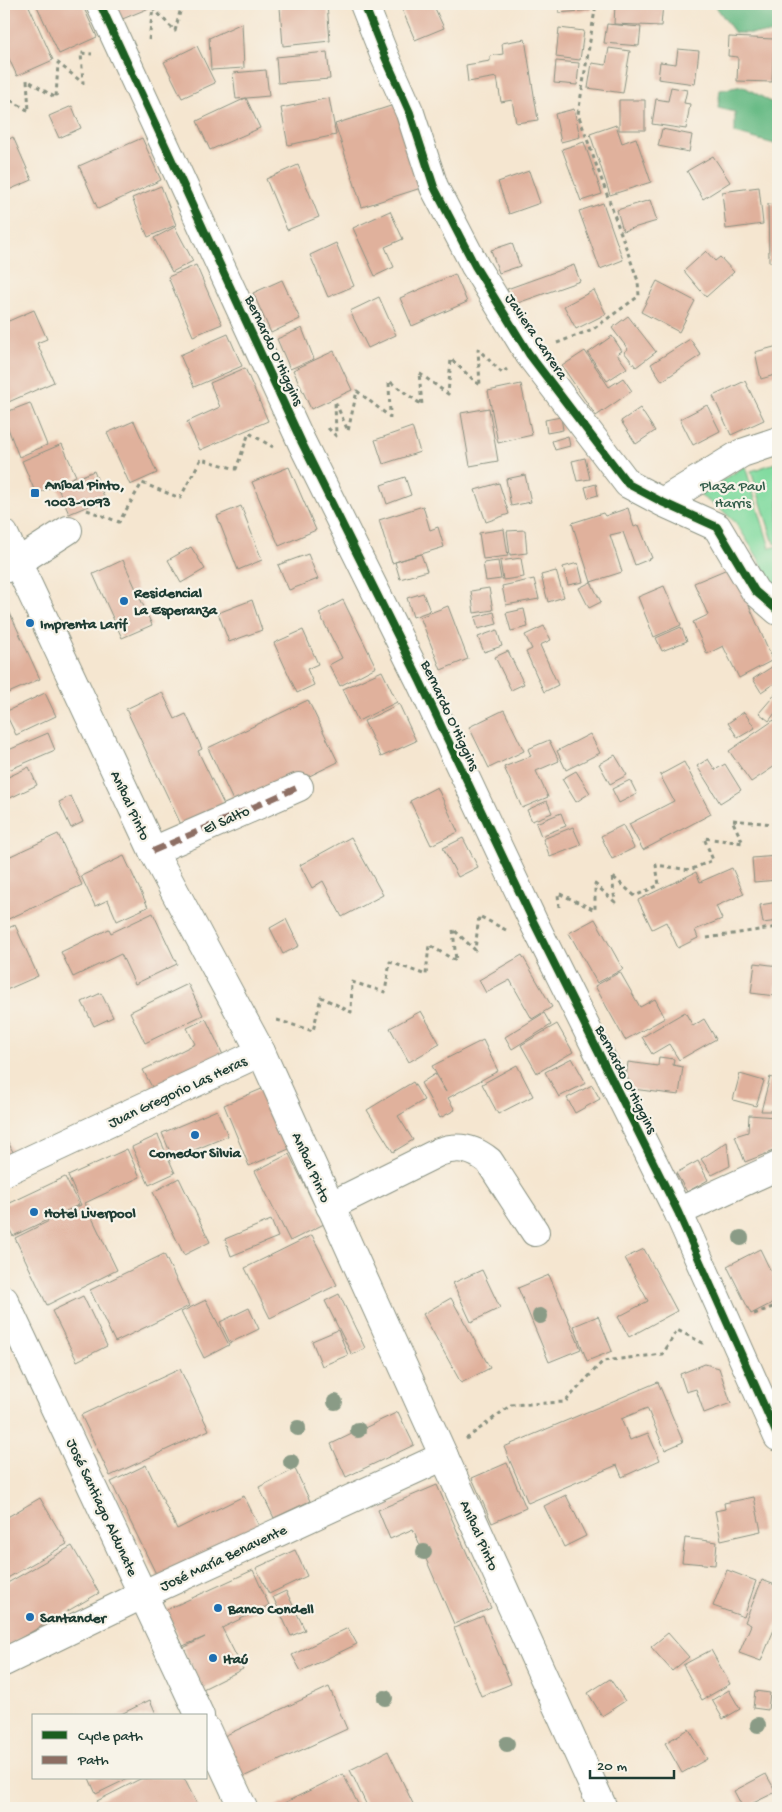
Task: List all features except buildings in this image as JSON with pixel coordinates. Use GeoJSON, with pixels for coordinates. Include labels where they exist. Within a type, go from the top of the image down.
{"type":"FeatureCollection","features":[{"type":"Feature","properties":{"kind":"street","name":"Bernardo O'Higgins"},"geometry":{"type":"LineString","coordinates":[[100,4],[302,444],[420,681],[533,922],[678,1212],[778,1436]]}},
{"type":"Feature","properties":{"kind":"street","name":"Javiera Carrera"},"geometry":{"type":"LineString","coordinates":[[364,4],[410,113],[434,187],[475,266],[529,354],[628,484],[717,527],[755,592],[778,611]]}},
{"type":"Feature","properties":{"kind":"street"},"geometry":{"type":"LineString","coordinates":[[662,502],[742,453],[778,441]]}},
{"type":"Feature","properties":{"kind":"street"},"geometry":{"type":"LineString","coordinates":[[11,565],[68,530]]}},
{"type":"Feature","properties":{"kind":"street","name":"Aníbal Pinto"},"geometry":{"type":"LineString","coordinates":[[4,534],[11,565],[153,851],[261,1052],[603,1808]]}},
{"type":"Feature","properties":{"kind":"street","name":"El Salto"},"geometry":{"type":"LineString","coordinates":[[153,851],[299,787]]}},
{"type":"Feature","properties":{"kind":"street","name":"Juan Gregorio Las Heras"},"geometry":{"type":"LineString","coordinates":[[4,1172],[261,1052]]}},
{"type":"Feature","properties":{"kind":"street"},"geometry":{"type":"LineString","coordinates":[[330,1206],[439,1152],[458,1147],[467,1148],[489,1160],[535,1232]]}},
{"type":"Feature","properties":{"kind":"street"},"geometry":{"type":"LineString","coordinates":[[678,1212],[778,1166]]}},
{"type":"Feature","properties":{"kind":"street","name":"José Santiago Aldunate"},"geometry":{"type":"LineString","coordinates":[[4,1300],[199,1714]]}},
{"type":"Feature","properties":{"kind":"street","name":"José María Benavente"},"geometry":{"type":"LineString","coordinates":[[4,1662],[144,1594],[444,1456]]}},
{"type":"Feature","properties":{"kind":"street"},"geometry":{"type":"LineString","coordinates":[[208,1733],[243,1808]]}},
{"type":"Feature","properties":{"kind":"path"},"geometry":{"type":"LineString","coordinates":[[4,96],[29,111],[27,80],[56,98],[58,63],[82,83],[81,53],[124,56],[149,40],[153,8],[175,31],[182,4]]}},
{"type":"Feature","properties":{"kind":"path"},"geometry":{"type":"LineString","coordinates":[[529,354],[593,329],[639,296],[638,280],[578,114],[596,4]]}},
{"type":"Feature","properties":{"kind":"path"},"geometry":{"type":"LineString","coordinates":[[560,911],[558,893],[595,910],[595,884],[615,902],[612,876],[635,896],[659,885],[656,866],[690,870],[713,860],[704,838],[743,843],[732,820],[773,824],[778,816]]}},
{"type":"Feature","properties":{"kind":"path"},"geometry":{"type":"LineString","coordinates":[[707,938],[778,927]]}},
{"type":"Feature","properties":{"kind":"path"},"geometry":{"type":"LineString","coordinates":[[444,1456],[511,1405],[565,1402],[602,1361],[663,1354],[677,1330],[703,1343],[729,1324]]}},
{"type":"Feature","properties":{"kind":"path"},"geometry":{"type":"LineString","coordinates":[[775,1808],[777,1804],[778,1806]]}},
{"type":"Feature","properties":{"kind":"green space"},"geometry":{"type":"Polygon","coordinates":[[[714,4],[778,4],[778,34],[735,33],[714,4]]]}},
{"type":"Feature","properties":{"kind":"green space"},"geometry":{"type":"Polygon","coordinates":[[[743,86],[776,105],[778,145],[735,133],[735,112],[718,108],[720,90],[743,86]]]}},
{"type":"Feature","properties":{"kind":"green space"},"geometry":{"type":"Polygon","coordinates":[[[778,462],[778,543],[774,544],[751,471],[778,462]]]}},
{"type":"Feature","properties":{"kind":"green space","name":"Plaza Paul Harris"},"geometry":{"type":"Polygon","coordinates":[[[745,466],[770,548],[778,546],[778,591],[736,523],[721,509],[699,495],[745,466]]]}},
{"type":"Feature","properties":{"kind":"marked path"},"geometry":{"type":"LineString","coordinates":[[153,851],[299,787]]}},
{"type":"Feature","properties":{"kind":"cycle path"},"geometry":{"type":"LineString","coordinates":[[100,4],[302,443],[420,681],[533,921],[678,1212],[778,1437]]}},
{"type":"Feature","properties":{"kind":"cycle path"},"geometry":{"type":"LineString","coordinates":[[364,4],[410,113],[434,187],[475,266],[529,354],[628,484],[717,527],[755,591],[778,611]]}},
{"type":"Feature","properties":{"kind":"place","name":"Aníbal Pinto, 1003-1093"},"geometry":{"type":"Point","coordinates":[35,493]}},
{"type":"Feature","properties":{"kind":"place","name":"Residencial La Esperanza"},"geometry":{"type":"Point","coordinates":[124,601]}},
{"type":"Feature","properties":{"kind":"place","name":"Imprenta Larif"},"geometry":{"type":"Point","coordinates":[30,623]}},
{"type":"Feature","properties":{"kind":"place","name":"Comedor Silvia"},"geometry":{"type":"Point","coordinates":[195,1135]}},
{"type":"Feature","properties":{"kind":"place","name":"Hotel Liverpool"},"geometry":{"type":"Point","coordinates":[34,1212]}},
{"type":"Feature","properties":{"kind":"place","name":"Banco Condell"},"geometry":{"type":"Point","coordinates":[218,1608]}},
{"type":"Feature","properties":{"kind":"place","name":"Santander"},"geometry":{"type":"Point","coordinates":[30,1617]}},
{"type":"Feature","properties":{"kind":"place","name":"Itaú"},"geometry":{"type":"Point","coordinates":[213,1658]}}]}
